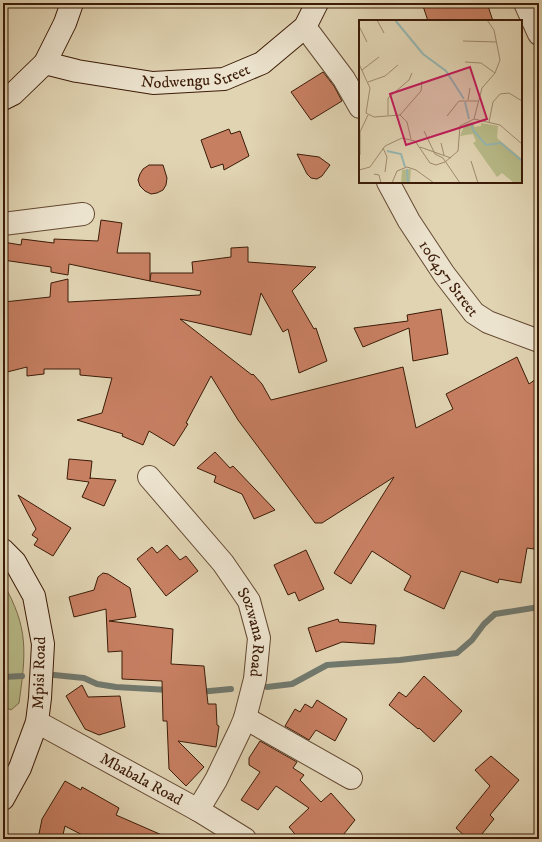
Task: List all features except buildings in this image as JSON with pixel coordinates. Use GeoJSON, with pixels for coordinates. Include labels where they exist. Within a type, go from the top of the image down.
{"type":"FeatureCollection","features":[{"type":"Feature","properties":{"kind":"street"},"geometry":{"type":"LineString","coordinates":[[3,99],[12,94],[46,62],[65,23],[72,3]]}},
{"type":"Feature","properties":{"kind":"street","name":"Nodwengu Street"},"geometry":{"type":"LineString","coordinates":[[46,62],[78,71],[153,83],[224,79],[262,63],[305,27],[317,3]]}},
{"type":"Feature","properties":{"kind":"street"},"geometry":{"type":"LineString","coordinates":[[526,3],[539,34]]}},
{"type":"Feature","properties":{"kind":"street"},"geometry":{"type":"LineString","coordinates":[[305,27],[344,79],[359,105]]}},
{"type":"Feature","properties":{"kind":"street","name":"106457 Street"},"geometry":{"type":"LineString","coordinates":[[389,183],[409,221],[444,274],[474,313],[488,322],[539,341]]}},
{"type":"Feature","properties":{"kind":"street"},"geometry":{"type":"LineString","coordinates":[[3,224],[83,214]]}},
{"type":"Feature","properties":{"kind":"street","name":"Sozwana Road"},"geometry":{"type":"LineString","coordinates":[[149,477],[223,563],[249,601],[259,638],[254,679],[245,718],[216,780],[198,810]]}},
{"type":"Feature","properties":{"kind":"street","name":"Mpisi Road"},"geometry":{"type":"LineString","coordinates":[[3,550],[15,562],[34,596],[43,644],[37,722],[20,768],[3,799]]}},
{"type":"Feature","properties":{"kind":"street"},"geometry":{"type":"LineString","coordinates":[[245,718],[351,778]]}},
{"type":"Feature","properties":{"kind":"street","name":"Mbabala Road"},"geometry":{"type":"LineString","coordinates":[[37,722],[198,810],[245,839]]}},
{"type":"Feature","properties":{"kind":"green space"},"geometry":{"type":"Polygon","coordinates":[[[3,583],[17,614],[21,628],[24,655],[19,703],[11,710],[3,706],[3,583]]]}},
{"type":"Feature","properties":{"kind":"waterway"},"geometry":{"type":"LineString","coordinates":[[267,687],[292,684],[327,665],[400,660],[457,653],[472,640],[484,624],[495,614],[539,607]]}},
{"type":"Feature","properties":{"kind":"waterway"},"geometry":{"type":"LineString","coordinates":[[54,675],[84,678],[97,684],[116,687],[169,690]]}},
{"type":"Feature","properties":{"kind":"waterway"},"geometry":{"type":"LineString","coordinates":[[3,677],[22,676]]}},
{"type":"Feature","properties":{"kind":"waterway"},"geometry":{"type":"LineString","coordinates":[[199,692],[231,689]]}}]}
